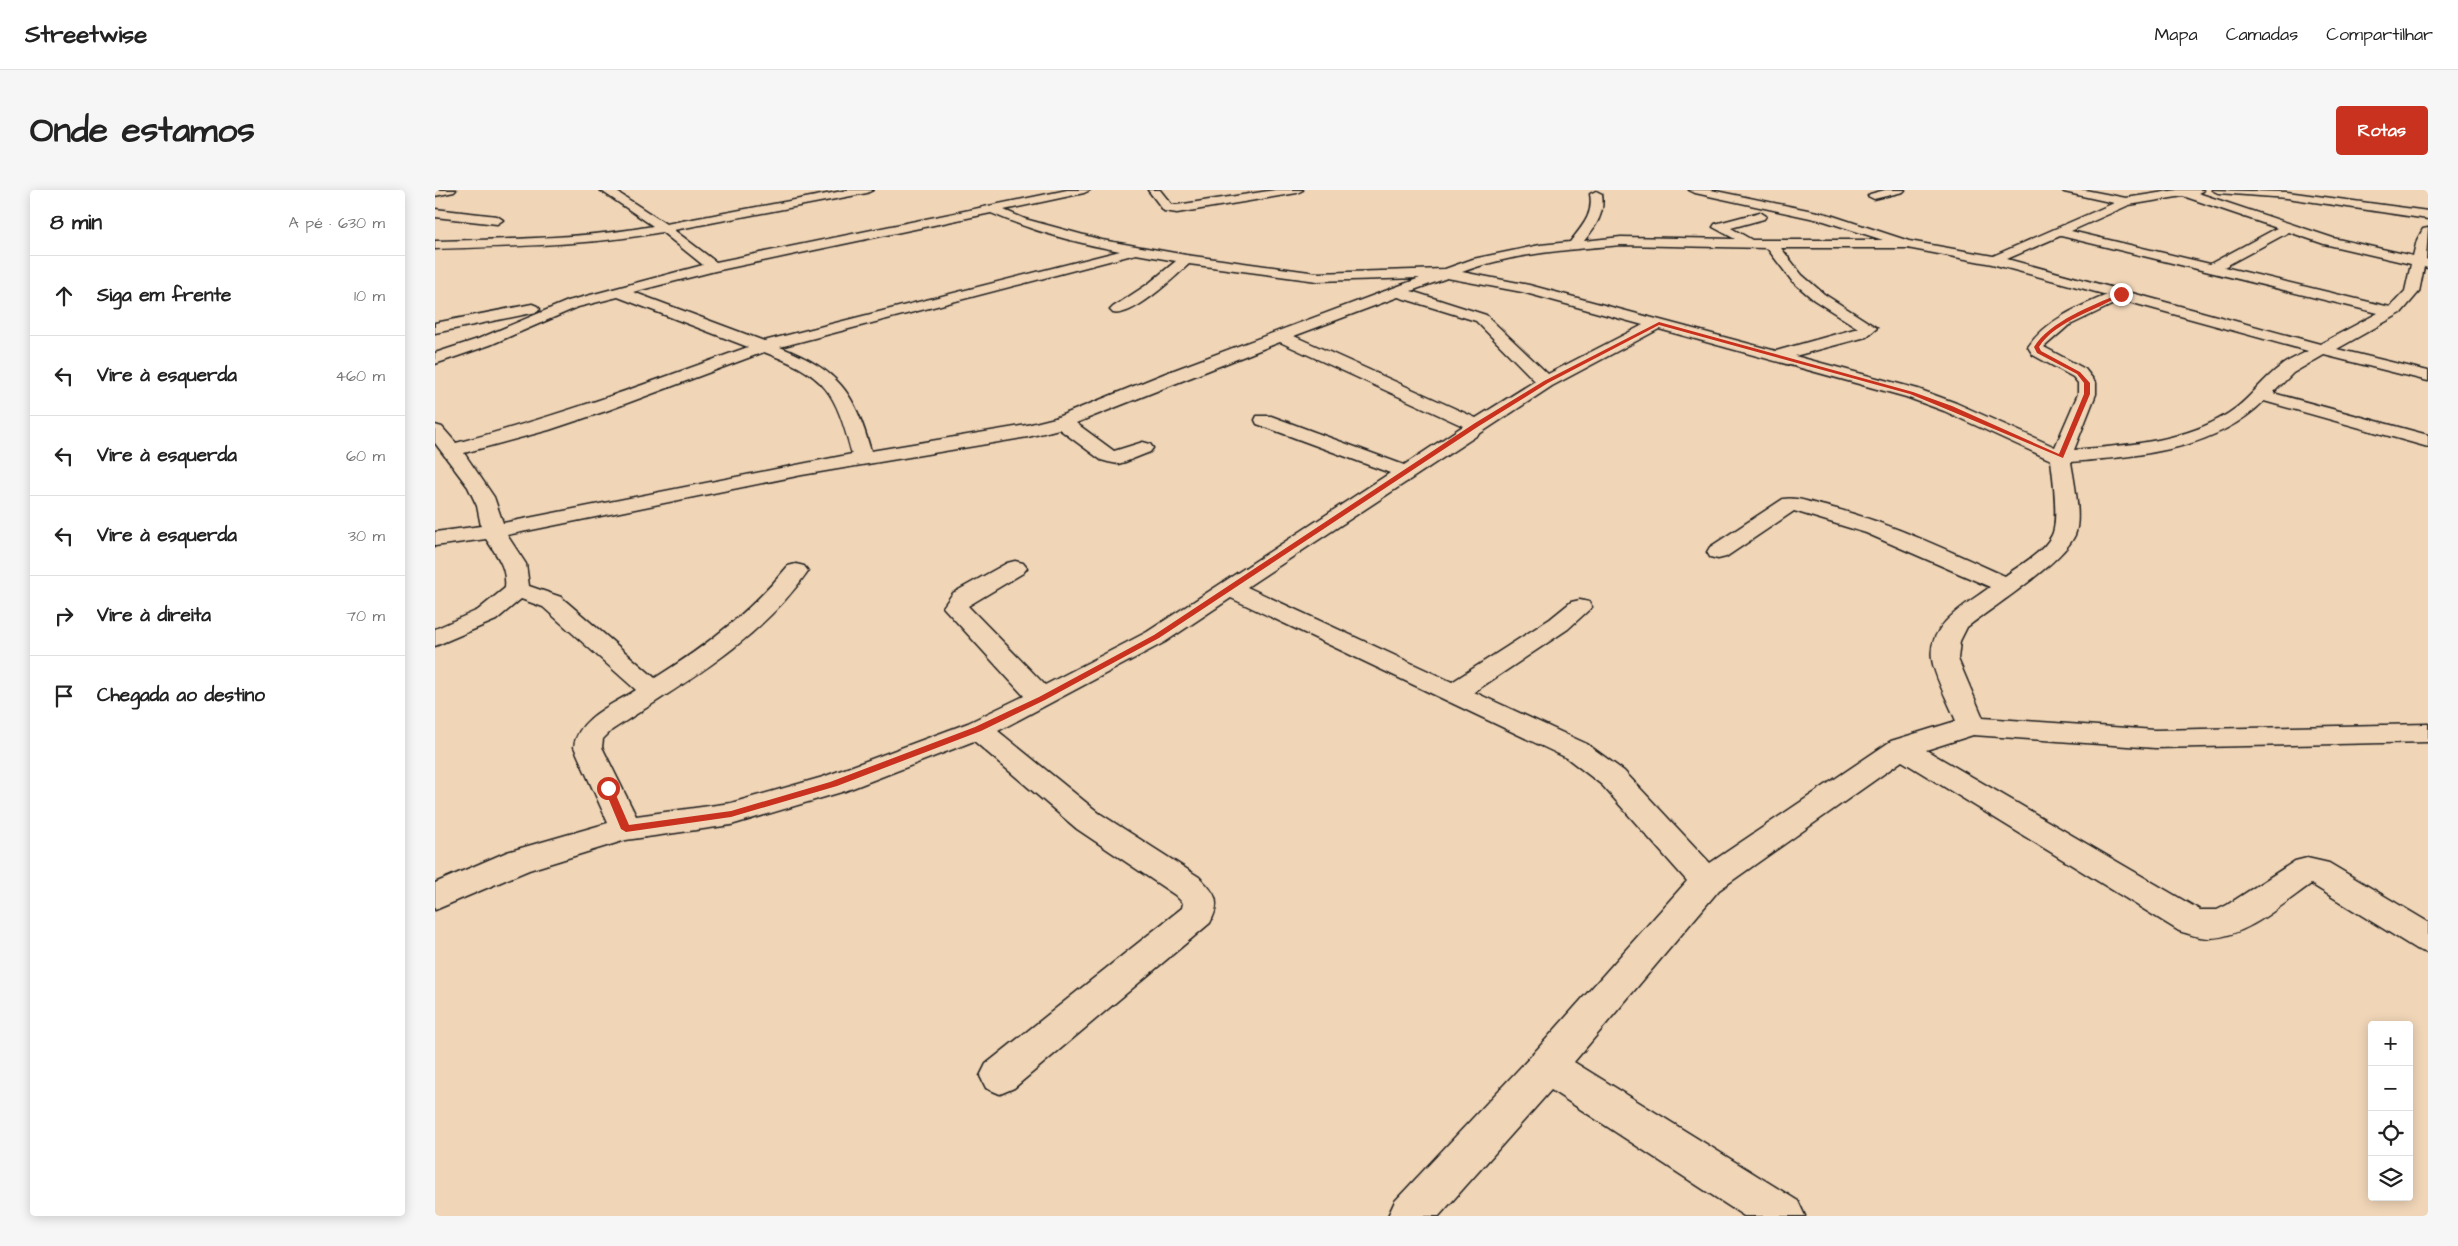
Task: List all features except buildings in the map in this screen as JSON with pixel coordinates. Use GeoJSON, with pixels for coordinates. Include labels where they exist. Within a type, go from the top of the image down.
{"type":"FeatureCollection","features":[{"type":"Feature","properties":{"kind":"street"},"geometry":{"type":"LineString","coordinates":[[435,193],[450,190]]}},
{"type":"Feature","properties":{"kind":"street"},"geometry":{"type":"LineString","coordinates":[[435,245],[592,238],[867,190]]}},
{"type":"Feature","properties":{"kind":"street"},"geometry":{"type":"LineString","coordinates":[[435,328],[533,308],[573,304],[621,293],[713,267],[893,228],[994,210],[1084,190]]}},
{"type":"Feature","properties":{"kind":"street"},"geometry":{"type":"LineString","coordinates":[[1154,190],[1168,208],[1177,210],[1297,190]]}},
{"type":"Feature","properties":{"kind":"street"},"geometry":{"type":"LineString","coordinates":[[1695,190],[1827,218],[1907,244],[1993,260],[2322,350],[2428,376]]}},
{"type":"Feature","properties":{"kind":"street"},"geometry":{"type":"LineString","coordinates":[[1874,196],[1899,190]]}},
{"type":"Feature","properties":{"kind":"street"},"geometry":{"type":"LineString","coordinates":[[2068,190],[2127,202]]}},
{"type":"Feature","properties":{"kind":"street"},"geometry":{"type":"LineString","coordinates":[[1993,260],[2127,202],[2198,190]]}},
{"type":"Feature","properties":{"kind":"street"},"geometry":{"type":"LineString","coordinates":[[2218,190],[2258,191],[2428,216]]}},
{"type":"Feature","properties":{"kind":"street"},"geometry":{"type":"LineString","coordinates":[[610,192],[629,191]]}},
{"type":"Feature","properties":{"kind":"street"},"geometry":{"type":"LineString","coordinates":[[610,192],[663,227],[713,267]]}},
{"type":"Feature","properties":{"kind":"street"},"geometry":{"type":"LineString","coordinates":[[2182,192],[2353,248],[2423,263]]}},
{"type":"Feature","properties":{"kind":"street"},"geometry":{"type":"LineString","coordinates":[[1575,244],[1595,216],[1599,206],[1596,194]]}},
{"type":"Feature","properties":{"kind":"street"},"geometry":{"type":"LineString","coordinates":[[994,210],[1021,222],[1055,232],[1186,260],[1317,277],[1445,273],[1524,288],[1912,393],[1950,407],[2061,456],[2131,451],[2179,441],[2221,426],[2243,412],[2287,369],[2392,312],[2410,295],[2423,263],[2423,240],[2428,232]]}},
{"type":"Feature","properties":{"kind":"street"},"geometry":{"type":"LineString","coordinates":[[435,213],[497,220]]}},
{"type":"Feature","properties":{"kind":"street"},"geometry":{"type":"LineString","coordinates":[[1754,244],[1719,227],[1760,216]]}},
{"type":"Feature","properties":{"kind":"street"},"geometry":{"type":"LineString","coordinates":[[2213,268],[2288,228]]}},
{"type":"Feature","properties":{"kind":"street"},"geometry":{"type":"LineString","coordinates":[[2061,232],[2392,312]]}},
{"type":"Feature","properties":{"kind":"street"},"geometry":{"type":"LineString","coordinates":[[435,539],[494,532],[863,458],[1028,431],[1062,422],[1445,273],[1473,263],[1505,255],[1575,244],[1621,241],[1754,244],[1907,244]]}},
{"type":"Feature","properties":{"kind":"street"},"geometry":{"type":"LineString","coordinates":[[1771,244],[1797,278],[1819,297],[1869,328],[1860,334],[1778,356]]}},
{"type":"Feature","properties":{"kind":"street"},"geometry":{"type":"LineString","coordinates":[[453,450],[542,426],[600,407],[766,346],[912,307],[1137,251]]}},
{"type":"Feature","properties":{"kind":"street"},"geometry":{"type":"LineString","coordinates":[[1117,310],[1145,295],[1186,260]]}},
{"type":"Feature","properties":{"kind":"street"},"geometry":{"type":"LineString","coordinates":[[1398,292],[1481,318],[1546,382]]}},
{"type":"Feature","properties":{"kind":"street"},"geometry":{"type":"LineString","coordinates":[[621,293],[724,333],[766,346],[815,369],[842,396],[863,458]]}},
{"type":"Feature","properties":{"kind":"street"},"geometry":{"type":"LineString","coordinates":[[1972,726],[1945,658],[1947,640],[1957,623],[2049,554],[2065,534],[2067,508],[2061,456],[2087,394],[2087,383],[2079,373],[2039,352],[2036,347],[2040,341],[2089,308],[2121,294]]}},
{"type":"Feature","properties":{"kind":"street"},"geometry":{"type":"LineString","coordinates":[[2410,295],[2428,301]]}},
{"type":"Feature","properties":{"kind":"street"},"geometry":{"type":"LineString","coordinates":[[435,359],[484,342],[573,304]]}},
{"type":"Feature","properties":{"kind":"street"},"geometry":{"type":"LineString","coordinates":[[435,897],[518,861],[626,829],[731,814],[834,784],[978,729],[1042,698],[1156,637],[1477,425],[1546,382],[1659,323]]}},
{"type":"Feature","properties":{"kind":"street"},"geometry":{"type":"LineString","coordinates":[[1280,336],[1477,425]]}},
{"type":"Feature","properties":{"kind":"street"},"geometry":{"type":"LineString","coordinates":[[2261,395],[2428,441]]}},
{"type":"Feature","properties":{"kind":"street"},"geometry":{"type":"LineString","coordinates":[[1263,420],[1405,472]]}},
{"type":"Feature","properties":{"kind":"street"},"geometry":{"type":"LineString","coordinates":[[1062,422],[1108,456],[1118,458],[1143,448]]}},
{"type":"Feature","properties":{"kind":"street"},"geometry":{"type":"LineString","coordinates":[[435,431],[453,450],[488,505],[494,532],[511,554],[519,577],[517,590],[487,615],[435,638]]}},
{"type":"Feature","properties":{"kind":"street"},"geometry":{"type":"LineString","coordinates":[[1718,552],[1791,504],[1818,509],[1880,532],[2006,585]]}},
{"type":"Feature","properties":{"kind":"street"},"geometry":{"type":"LineString","coordinates":[[1015,568],[962,598],[955,607],[1042,698]]}},
{"type":"Feature","properties":{"kind":"street"},"geometry":{"type":"LineString","coordinates":[[626,829],[588,747],[589,736],[602,724],[728,642],[781,593],[796,571]]}},
{"type":"Feature","properties":{"kind":"street"},"geometry":{"type":"LineString","coordinates":[[1229,588],[1455,692],[1577,751],[1613,778],[1707,881]]}},
{"type":"Feature","properties":{"kind":"street"},"geometry":{"type":"LineString","coordinates":[[517,590],[552,602],[653,690]]}},
{"type":"Feature","properties":{"kind":"street"},"geometry":{"type":"LineString","coordinates":[[1455,692],[1559,624],[1580,607]]}},
{"type":"Feature","properties":{"kind":"street"},"geometry":{"type":"LineString","coordinates":[[1410,1216],[1547,1066],[1707,881],[1901,748],[1972,726],[2155,739],[2428,733]]}},
{"type":"Feature","properties":{"kind":"street"},"geometry":{"type":"LineString","coordinates":[[978,729],[1088,821],[1187,886],[1200,899],[1198,914],[1000,1076]]}},
{"type":"Feature","properties":{"kind":"street"},"geometry":{"type":"LineString","coordinates":[[1901,748],[2191,922],[2202,924],[2217,923],[2235,916],[2307,870],[2317,872],[2333,880],[2428,939]]}},
{"type":"Feature","properties":{"kind":"street"},"geometry":{"type":"LineString","coordinates":[[1547,1066],[1783,1216]]}},
{"type":"Feature","properties":{"kind":"route"},"geometry":{"type":"LineString","coordinates":[[608,788],[626,829],[731,814],[834,784],[978,729],[1042,698],[1156,637],[1477,425],[1546,382],[1659,323],[1912,393],[1950,407],[2061,456],[2087,394],[2087,383],[2079,373],[2039,352],[2036,347],[2040,341],[2089,308],[2121,294]]}}]}
